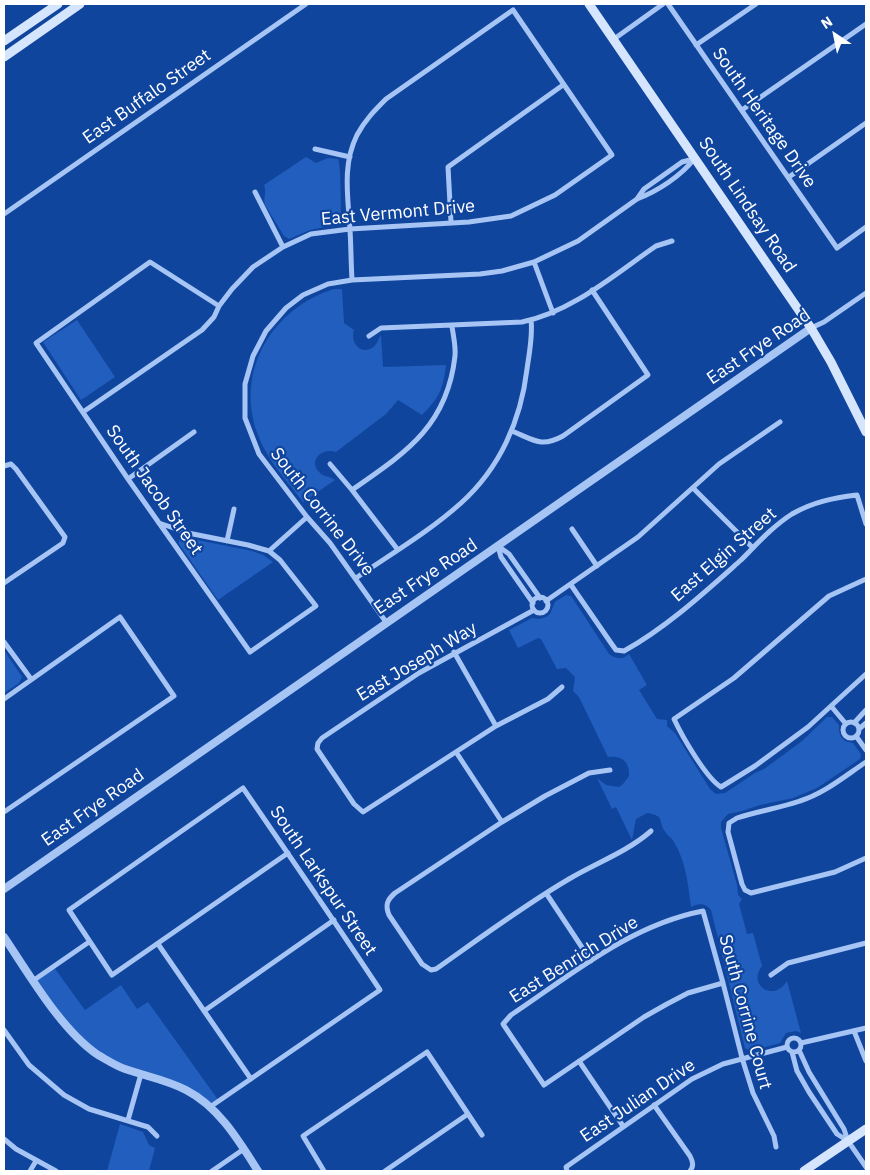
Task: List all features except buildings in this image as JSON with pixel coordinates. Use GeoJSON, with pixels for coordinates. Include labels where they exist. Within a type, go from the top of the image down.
{"type":"FeatureCollection","features":[{"type":"Feature","properties":{"kind":"main road"},"geometry":{"type":"LineString","coordinates":[[4,41],[58,4]]}},
{"type":"Feature","properties":{"kind":"main road"},"geometry":{"type":"LineString","coordinates":[[4,57],[80,4]]}},
{"type":"Feature","properties":{"kind":"main road","name":"South Lindsay Road"},"geometry":{"type":"LineString","coordinates":[[589,4],[811,328],[864,422],[866,432]]}},
{"type":"Feature","properties":{"kind":"main road"},"geometry":{"type":"LineString","coordinates":[[804,1171],[866,1129]]}},
{"type":"Feature","properties":{"kind":"street","name":"East Buffalo Street"},"geometry":{"type":"LineString","coordinates":[[4,214],[306,4]]}},
{"type":"Feature","properties":{"kind":"street"},"geometry":{"type":"LineString","coordinates":[[614,39],[663,4]]}},
{"type":"Feature","properties":{"kind":"street","name":"South Heritage Drive"},"geometry":{"type":"LineString","coordinates":[[668,4],[837,248],[866,228]]}},
{"type":"Feature","properties":{"kind":"street"},"geometry":{"type":"LineString","coordinates":[[696,45],[756,4]]}},
{"type":"Feature","properties":{"kind":"street"},"geometry":{"type":"LineString","coordinates":[[352,280],[346,181],[350,157],[357,136],[368,116],[386,99],[513,10],[563,85],[448,167],[451,222]]}},
{"type":"Feature","properties":{"kind":"street"},"geometry":{"type":"LineString","coordinates":[[742,110],[866,24]]}},
{"type":"Feature","properties":{"kind":"street","name":"East Vermont Drive"},"geometry":{"type":"LineString","coordinates":[[83,412],[202,330],[214,317],[219,306],[232,289],[253,267],[283,247],[311,234],[350,229],[469,222],[511,216],[555,195],[612,155],[563,85]]}},
{"type":"Feature","properties":{"kind":"street"},"geometry":{"type":"LineString","coordinates":[[788,177],[866,124]]}},
{"type":"Feature","properties":{"kind":"street"},"geometry":{"type":"LineString","coordinates":[[315,149],[350,157]]}},
{"type":"Feature","properties":{"kind":"street","name":"South Corrine Drive"},"geometry":{"type":"LineString","coordinates":[[386,622],[330,543],[307,517],[259,454],[245,418],[245,384],[253,356],[266,331],[286,308],[303,295],[326,285],[352,280],[480,274],[502,271],[534,262],[578,241],[637,199],[650,184],[682,162],[695,158]]}},
{"type":"Feature","properties":{"kind":"street"},"geometry":{"type":"LineString","coordinates":[[255,192],[283,247]]}},
{"type":"Feature","properties":{"kind":"street"},"geometry":{"type":"LineString","coordinates":[[369,336],[381,328],[452,326],[531,320],[567,307],[656,246],[672,242]]}},
{"type":"Feature","properties":{"kind":"street","name":"South Jacob Street"},"geometry":{"type":"LineString","coordinates":[[219,306],[150,262],[36,343],[250,652],[316,606],[280,560],[269,551]]}},
{"type":"Feature","properties":{"kind":"street"},"geometry":{"type":"LineString","coordinates":[[534,262],[553,313]]}},
{"type":"Feature","properties":{"kind":"street"},"geometry":{"type":"LineString","coordinates":[[512,431],[540,442],[550,443],[563,436],[648,375],[592,290]]}},
{"type":"Feature","properties":{"kind":"street","name":"East Frye Road"},"geometry":{"type":"LineString","coordinates":[[4,889],[811,328],[824,322],[866,293]]}},
{"type":"Feature","properties":{"kind":"street"},"geometry":{"type":"LineString","coordinates":[[356,578],[398,550],[462,502],[482,480],[502,453],[521,407],[525,389],[531,320]]}},
{"type":"Feature","properties":{"kind":"street"},"geometry":{"type":"LineString","coordinates":[[352,490],[400,457],[418,440],[433,420],[445,396],[455,355],[452,326]]}},
{"type":"Feature","properties":{"kind":"street","name":"East Joseph Way"},"geometry":{"type":"LineString","coordinates":[[456,752],[363,812],[354,804],[317,749],[318,743],[322,738],[454,652],[534,610],[539,613],[546,611],[548,605],[546,601],[638,537],[719,464],[780,422]]}},
{"type":"Feature","properties":{"kind":"street"},"geometry":{"type":"LineString","coordinates":[[128,478],[194,432]]}},
{"type":"Feature","properties":{"kind":"street"},"geometry":{"type":"LineString","coordinates":[[4,466],[11,464],[16,469],[65,538],[63,543],[4,583]]}},
{"type":"Feature","properties":{"kind":"street"},"geometry":{"type":"LineString","coordinates":[[330,464],[398,550]]}},
{"type":"Feature","properties":{"kind":"street"},"geometry":{"type":"LineString","coordinates":[[692,488],[753,548]]}},
{"type":"Feature","properties":{"kind":"street","name":"East Elgin Street"},"geometry":{"type":"LineString","coordinates":[[571,585],[616,650],[624,651],[682,611],[777,525],[807,506],[828,499],[857,495],[866,524]]}},
{"type":"Feature","properties":{"kind":"street"},"geometry":{"type":"LineString","coordinates":[[227,541],[234,509]]}},
{"type":"Feature","properties":{"kind":"street"},"geometry":{"type":"LineString","coordinates":[[159,523],[188,533],[269,551],[307,517]]}},
{"type":"Feature","properties":{"kind":"street"},"geometry":{"type":"LineString","coordinates":[[572,529],[597,566]]}},
{"type":"Feature","properties":{"kind":"street"},"geometry":{"type":"LineString","coordinates":[[498,546],[509,554],[540,598],[546,601]]}},
{"type":"Feature","properties":{"kind":"street"},"geometry":{"type":"LineString","coordinates":[[498,546],[501,557],[532,603],[534,610]]}},
{"type":"Feature","properties":{"kind":"street"},"geometry":{"type":"LineString","coordinates":[[866,579],[829,596],[734,678],[674,719],[680,732],[711,779],[721,787],[808,727],[866,674]]}},
{"type":"Feature","properties":{"kind":"street"},"geometry":{"type":"LineString","coordinates":[[532,603],[540,598]]}},
{"type":"Feature","properties":{"kind":"street"},"geometry":{"type":"LineString","coordinates":[[4,699],[120,617],[174,696],[4,812]]}},
{"type":"Feature","properties":{"kind":"street"},"geometry":{"type":"LineString","coordinates":[[4,642],[31,679]]}},
{"type":"Feature","properties":{"kind":"street"},"geometry":{"type":"LineString","coordinates":[[454,652],[496,726]]}},
{"type":"Feature","properties":{"kind":"street"},"geometry":{"type":"LineString","coordinates":[[502,822],[456,752],[496,726],[548,699],[562,687]]}},
{"type":"Feature","properties":{"kind":"street"},"geometry":{"type":"LineString","coordinates":[[831,706],[846,724]]}},
{"type":"Feature","properties":{"kind":"street"},"geometry":{"type":"LineString","coordinates":[[846,724],[854,723],[866,710]]}},
{"type":"Feature","properties":{"kind":"street"},"geometry":{"type":"LineString","coordinates":[[854,723],[858,729]]}},
{"type":"Feature","properties":{"kind":"street"},"geometry":{"type":"LineString","coordinates":[[856,736],[858,729],[866,723]]}},
{"type":"Feature","properties":{"kind":"street"},"geometry":{"type":"LineString","coordinates":[[846,724],[843,730],[845,735],[851,738],[856,736]]}},
{"type":"Feature","properties":{"kind":"street"},"geometry":{"type":"LineString","coordinates":[[856,736],[866,750]]}},
{"type":"Feature","properties":{"kind":"street"},"geometry":{"type":"LineString","coordinates":[[866,762],[813,796],[744,816],[729,823],[728,832],[742,884],[745,890],[751,893],[835,872],[866,859]]}},
{"type":"Feature","properties":{"kind":"street"},"geometry":{"type":"LineString","coordinates":[[610,770],[589,774],[545,796],[502,822],[395,893],[389,898],[387,904],[389,915],[422,964],[431,970],[436,969],[569,878],[631,846],[650,830]]}},
{"type":"Feature","properties":{"kind":"street","name":"South Larkspur Street"},"geometry":{"type":"LineString","coordinates":[[89,942],[69,910],[243,788],[380,990],[251,1079]]}},
{"type":"Feature","properties":{"kind":"street"},"geometry":{"type":"LineString","coordinates":[[34,980],[89,942],[112,975],[288,853]]}},
{"type":"Feature","properties":{"kind":"street"},"geometry":{"type":"LineString","coordinates":[[546,893],[591,961]]}},
{"type":"Feature","properties":{"kind":"street","name":"East Benrich Drive"},"geometry":{"type":"LineString","coordinates":[[580,1062],[544,1085],[503,1024],[511,1015],[591,961],[645,929],[684,915],[703,911]]}},
{"type":"Feature","properties":{"kind":"street","name":"South Corrine Court"},"geometry":{"type":"LineString","coordinates":[[703,911],[752,1093],[772,1131],[776,1147]]}},
{"type":"Feature","properties":{"kind":"street"},"geometry":{"type":"LineString","coordinates":[[204,1011],[334,920]]}},
{"type":"Feature","properties":{"kind":"street"},"geometry":{"type":"LineString","coordinates":[[4,937],[62,1021],[80,1040],[98,1054],[123,1068],[187,1090],[210,1106],[224,1121],[258,1171]]}},
{"type":"Feature","properties":{"kind":"street"},"geometry":{"type":"LineString","coordinates":[[772,976],[788,963],[866,943]]}},
{"type":"Feature","properties":{"kind":"street"},"geometry":{"type":"LineString","coordinates":[[158,944],[251,1079],[210,1106]]}},
{"type":"Feature","properties":{"kind":"street"},"geometry":{"type":"LineString","coordinates":[[624,1126],[580,1062],[644,1017],[667,1004],[688,993],[723,983]]}},
{"type":"Feature","properties":{"kind":"street"},"geometry":{"type":"LineString","coordinates":[[801,1043],[866,1028]]}},
{"type":"Feature","properties":{"kind":"street"},"geometry":{"type":"LineString","coordinates":[[4,1030],[29,1065],[64,1095],[89,1109],[148,1127],[157,1136]]}},
{"type":"Feature","properties":{"kind":"street"},"geometry":{"type":"LineString","coordinates":[[854,1031],[866,1061]]}},
{"type":"Feature","properties":{"kind":"street"},"geometry":{"type":"LineString","coordinates":[[801,1043],[797,1038],[791,1038],[787,1043],[787,1047],[792,1052],[797,1071],[837,1134],[848,1141]]}},
{"type":"Feature","properties":{"kind":"street"},"geometry":{"type":"LineString","coordinates":[[801,1043],[799,1050],[809,1072],[844,1128],[848,1141],[866,1166]]}},
{"type":"Feature","properties":{"kind":"street","name":"East Julian Drive"},"geometry":{"type":"LineString","coordinates":[[566,1169],[692,1079],[723,1064],[787,1047]]}},
{"type":"Feature","properties":{"kind":"street"},"geometry":{"type":"LineString","coordinates":[[792,1052],[799,1050]]}},
{"type":"Feature","properties":{"kind":"street"},"geometry":{"type":"LineString","coordinates":[[324,1171],[303,1136],[427,1052],[482,1135]]}},
{"type":"Feature","properties":{"kind":"street"},"geometry":{"type":"LineString","coordinates":[[128,1120],[141,1074]]}},
{"type":"Feature","properties":{"kind":"street"},"geometry":{"type":"LineString","coordinates":[[654,1105],[690,1156],[693,1162],[692,1170]]}},
{"type":"Feature","properties":{"kind":"street"},"geometry":{"type":"LineString","coordinates":[[385,1171],[468,1114]]}},
{"type":"Feature","properties":{"kind":"street"},"geometry":{"type":"LineString","coordinates":[[4,1139],[36,1161],[56,1171]]}},
{"type":"Feature","properties":{"kind":"street"},"geometry":{"type":"LineString","coordinates":[[212,1171],[244,1149]]}},
{"type":"Feature","properties":{"kind":"street"},"geometry":{"type":"LineString","coordinates":[[30,1171],[36,1161]]}},
{"type":"Feature","properties":{"kind":"shaded area"},"geometry":{"type":"Polygon","coordinates":[[[306,157],[316,163],[328,158],[338,159],[341,220],[338,224],[310,230],[289,239],[284,236],[265,205],[264,185],[306,157]]]}},
{"type":"Feature","properties":{"kind":"shaded area"},"geometry":{"type":"Polygon","coordinates":[[[334,289],[342,289],[344,323],[354,330],[353,338],[357,346],[363,350],[372,348],[381,335],[383,367],[446,365],[445,374],[439,393],[422,415],[398,400],[386,414],[336,452],[326,451],[321,453],[316,460],[316,468],[322,474],[335,480],[303,502],[278,470],[262,444],[252,411],[251,388],[255,366],[264,346],[276,327],[293,311],[312,298],[334,289]]]}},
{"type":"Feature","properties":{"kind":"shaded area"},"geometry":{"type":"Polygon","coordinates":[[[77,320],[115,377],[81,400],[43,342],[77,320]]]}},
{"type":"Feature","properties":{"kind":"shaded area"},"geometry":{"type":"Polygon","coordinates":[[[182,537],[252,551],[263,555],[273,562],[218,600],[179,544],[179,539],[182,537]]]}},
{"type":"Feature","properties":{"kind":"shaded area"},"geometry":{"type":"Polygon","coordinates":[[[566,595],[571,596],[609,654],[619,658],[629,654],[647,685],[639,690],[657,719],[667,720],[667,726],[675,733],[710,789],[716,794],[725,793],[764,769],[802,741],[827,717],[832,717],[839,725],[841,737],[853,743],[861,754],[860,759],[817,788],[793,798],[728,814],[721,822],[738,895],[742,899],[739,904],[747,934],[753,933],[762,966],[758,973],[760,985],[769,991],[776,991],[787,981],[801,1033],[796,1031],[786,1033],[780,1043],[750,1051],[745,1048],[711,910],[702,904],[691,907],[684,865],[674,842],[662,827],[659,817],[647,813],[636,819],[632,840],[616,807],[612,809],[597,778],[606,785],[619,787],[629,776],[628,767],[621,758],[608,757],[579,697],[573,691],[575,677],[566,668],[557,669],[541,639],[538,638],[518,648],[509,630],[532,618],[546,617],[550,614],[555,602],[566,595]]]}},
{"type":"Feature","properties":{"kind":"shaded area"},"geometry":{"type":"Polygon","coordinates":[[[4,650],[22,677],[19,683],[4,693],[4,650]]]}},
{"type":"Feature","properties":{"kind":"shaded area"},"geometry":{"type":"Polygon","coordinates":[[[53,966],[85,1010],[121,985],[137,1009],[148,1002],[219,1101],[210,1107],[199,1098],[123,1068],[80,1040],[34,980],[53,966]]]}},
{"type":"Feature","properties":{"kind":"shaded area"},"geometry":{"type":"Polygon","coordinates":[[[120,1124],[143,1132],[149,1145],[155,1148],[149,1171],[107,1171],[120,1124]]]}}]}
